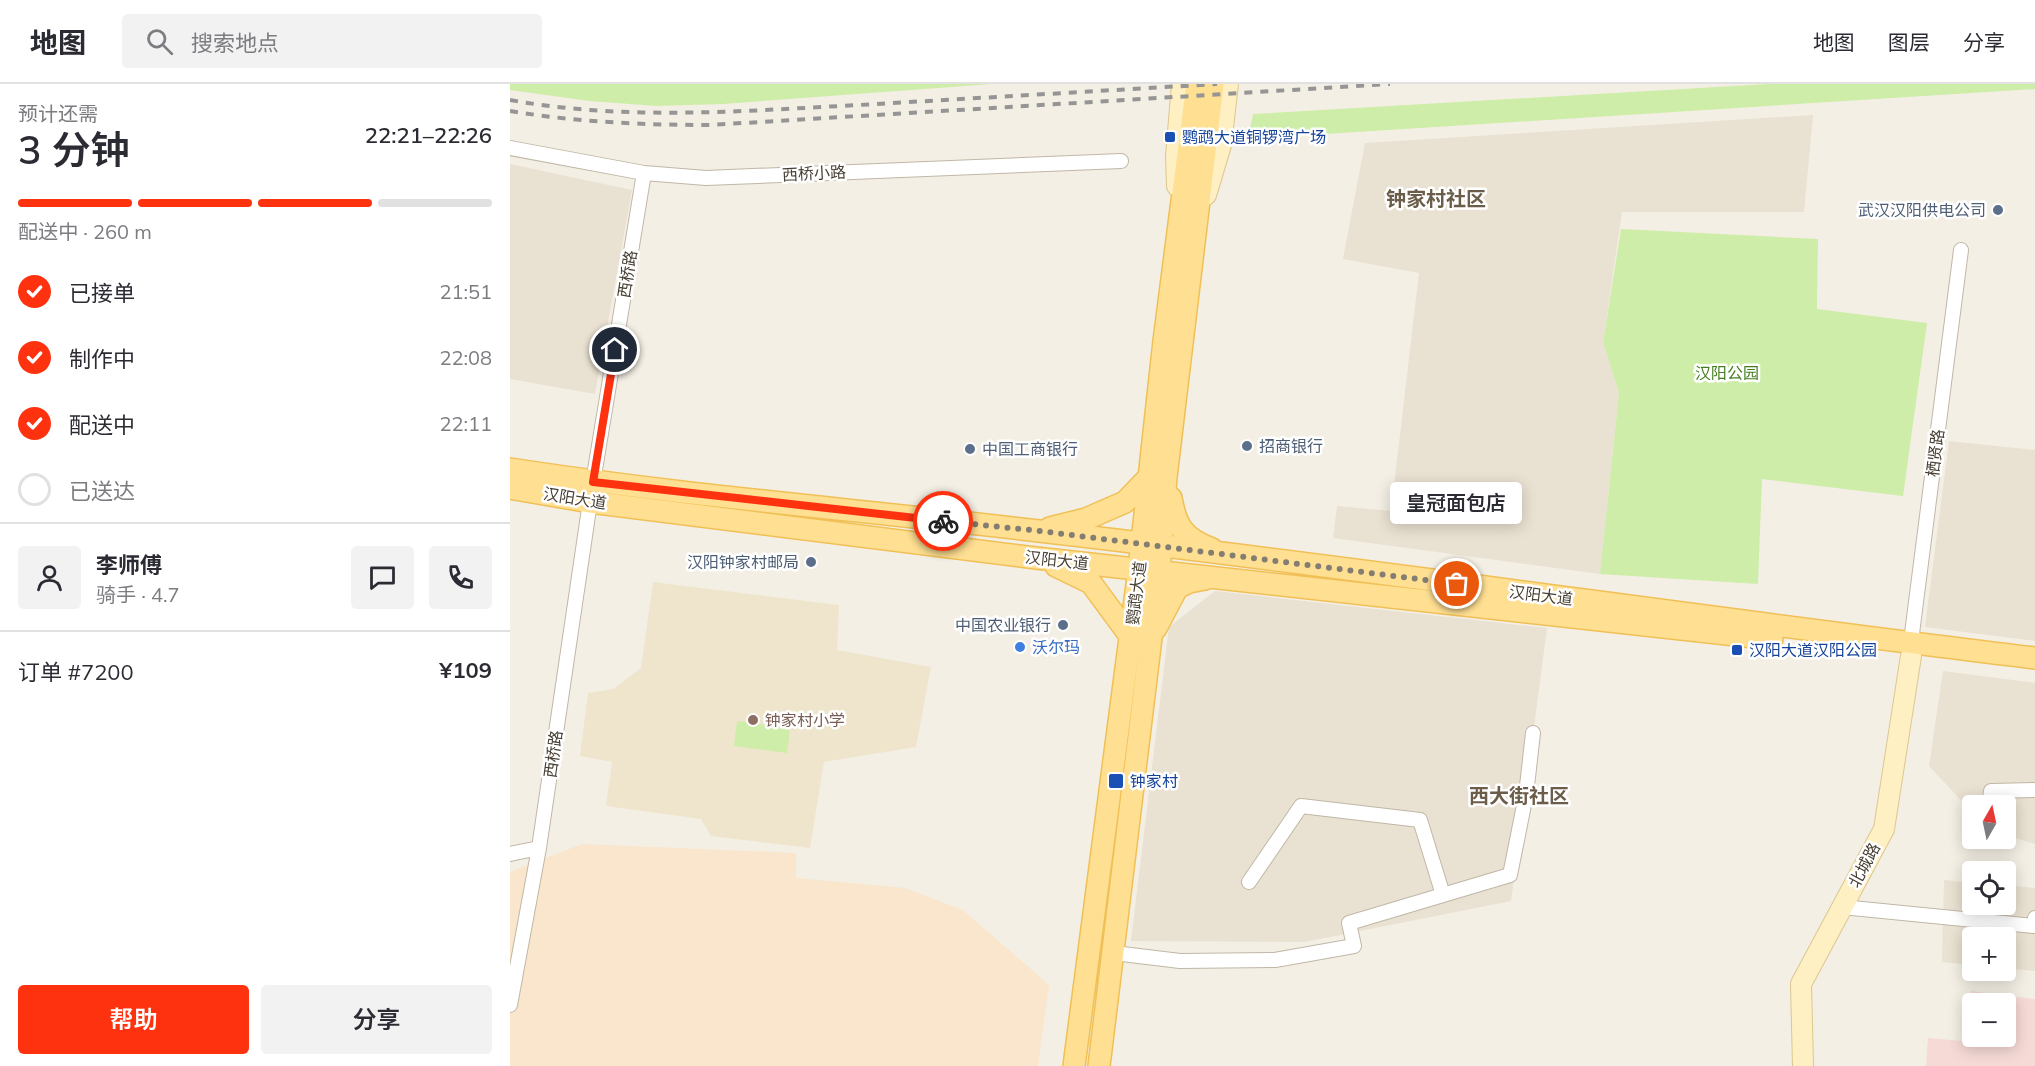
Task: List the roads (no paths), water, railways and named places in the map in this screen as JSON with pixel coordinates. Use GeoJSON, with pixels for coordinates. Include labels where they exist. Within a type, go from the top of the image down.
{"type":"FeatureCollection","features":[{"type":"Feature","properties":{"kind":"main road","name":"鹦鹉大道"},"geometry":{"type":"LineString","coordinates":[[1074,1066],[1149,571],[1187,229],[1197,84]]}},
{"type":"Feature","properties":{"kind":"main road","name":"鹦鹉大道"},"geometry":{"type":"LineString","coordinates":[[1187,229],[1213,84]]}},
{"type":"Feature","properties":{"kind":"main road","name":"汉阳大道"},"geometry":{"type":"LineString","coordinates":[[510,469],[592,492],[1036,558],[1910,650],[2035,658]]}},
{"type":"Feature","properties":{"kind":"main road"},"geometry":{"type":"LineString","coordinates":[[1040,531],[1086,519],[1125,502],[1158,476],[1180,530],[1193,540],[1227,555]]}},
{"type":"Feature","properties":{"kind":"main road","name":"汉阳大道"},"geometry":{"type":"LineString","coordinates":[[510,488],[847,511],[1040,531],[1910,650],[2035,670]]}},
{"type":"Feature","properties":{"kind":"main road"},"geometry":{"type":"LineString","coordinates":[[1036,558],[1091,583],[1140,638],[1177,588],[1189,582],[1226,579]]}},
{"type":"Feature","properties":{"kind":"main road","name":"鹦鹉大道"},"geometry":{"type":"LineString","coordinates":[[1099,1066],[1114,953],[1140,638]]}},
{"type":"Feature","properties":{"kind":"street"},"geometry":{"type":"LineString","coordinates":[[1182,84],[1176,156],[1187,229]]}},
{"type":"Feature","properties":{"kind":"street"},"geometry":{"type":"LineString","coordinates":[[1187,229],[1221,145],[1228,84]]}},
{"type":"Feature","properties":{"kind":"street","name":"西桥小路"},"geometry":{"type":"LineString","coordinates":[[510,148],[644,173],[706,178],[1121,161]]}},
{"type":"Feature","properties":{"kind":"street","name":"西桥路"},"geometry":{"type":"LineString","coordinates":[[510,1005],[539,848],[592,492],[644,173]]}},
{"type":"Feature","properties":{"kind":"street","name":"栖贤路"},"geometry":{"type":"LineString","coordinates":[[1910,650],[1961,250]]}},
{"type":"Feature","properties":{"kind":"street","name":"北城路"},"geometry":{"type":"LineString","coordinates":[[1803,1066],[1801,984],[1884,829],[1910,650]]}},
{"type":"Feature","properties":{"kind":"street"},"geometry":{"type":"LineString","coordinates":[[1114,953],[1180,961],[1275,960],[1354,946],[1349,923],[1510,875],[1526,795],[1533,733]]}},
{"type":"Feature","properties":{"kind":"street"},"geometry":{"type":"LineString","coordinates":[[1990,795],[1991,791],[2035,790]]}},
{"type":"Feature","properties":{"kind":"street"},"geometry":{"type":"LineString","coordinates":[[1249,882],[1301,806],[1420,820],[1443,895]]}},
{"type":"Feature","properties":{"kind":"street"},"geometry":{"type":"LineString","coordinates":[[510,854],[539,848]]}},
{"type":"Feature","properties":{"kind":"street"},"geometry":{"type":"LineString","coordinates":[[1842,907],[2034,926],[2035,918]]}},
{"type":"Feature","properties":{"kind":"railway"},"geometry":{"type":"LineString","coordinates":[[510,100],[597,110],[684,113],[1217,84]]}},
{"type":"Feature","properties":{"kind":"railway"},"geometry":{"type":"LineString","coordinates":[[510,111],[610,122],[710,125],[1390,84]]}},
{"type":"Feature","properties":{"kind":"place","name":"鹦鹉大道铜锣湾广场"},"geometry":{"type":"Point","coordinates":[1170,137]}},
{"type":"Feature","properties":{"kind":"place","name":"武汉汉阳供电公司"},"geometry":{"type":"Point","coordinates":[1998,210]}},
{"type":"Feature","properties":{"kind":"place","name":"招商银行"},"geometry":{"type":"Point","coordinates":[1247,446]}},
{"type":"Feature","properties":{"kind":"place","name":"中国工商银行"},"geometry":{"type":"Point","coordinates":[970,449]}},
{"type":"Feature","properties":{"kind":"place","name":"汉阳钟家村邮局"},"geometry":{"type":"Point","coordinates":[811,562]}},
{"type":"Feature","properties":{"kind":"place","name":"皇冠面包店"},"geometry":{"type":"Point","coordinates":[1457,584]}},
{"type":"Feature","properties":{"kind":"place","name":"中国农业银行"},"geometry":{"type":"Point","coordinates":[1063,625]}},
{"type":"Feature","properties":{"kind":"place","name":"沃尔玛"},"geometry":{"type":"Point","coordinates":[1020,647]}},
{"type":"Feature","properties":{"kind":"place","name":"汉阳大道汉阳公园"},"geometry":{"type":"Point","coordinates":[1737,650]}},
{"type":"Feature","properties":{"kind":"place","name":"钟家村小学"},"geometry":{"type":"Point","coordinates":[753,720]}},
{"type":"Feature","properties":{"kind":"place","name":"钟家村"},"geometry":{"type":"Point","coordinates":[1116,781]}},
{"type":"Feature","properties":{"kind":"district","name":"钟家村社区"},"geometry":{"type":"Point","coordinates":[1436,198]}},
{"type":"Feature","properties":{"kind":"district","name":"西大街社区"},"geometry":{"type":"Point","coordinates":[1519,795]}},
{"type":"Feature","properties":{"kind":"park label","name":"汉阳公园"},"geometry":{"type":"Point","coordinates":[1727,373]}}]}
